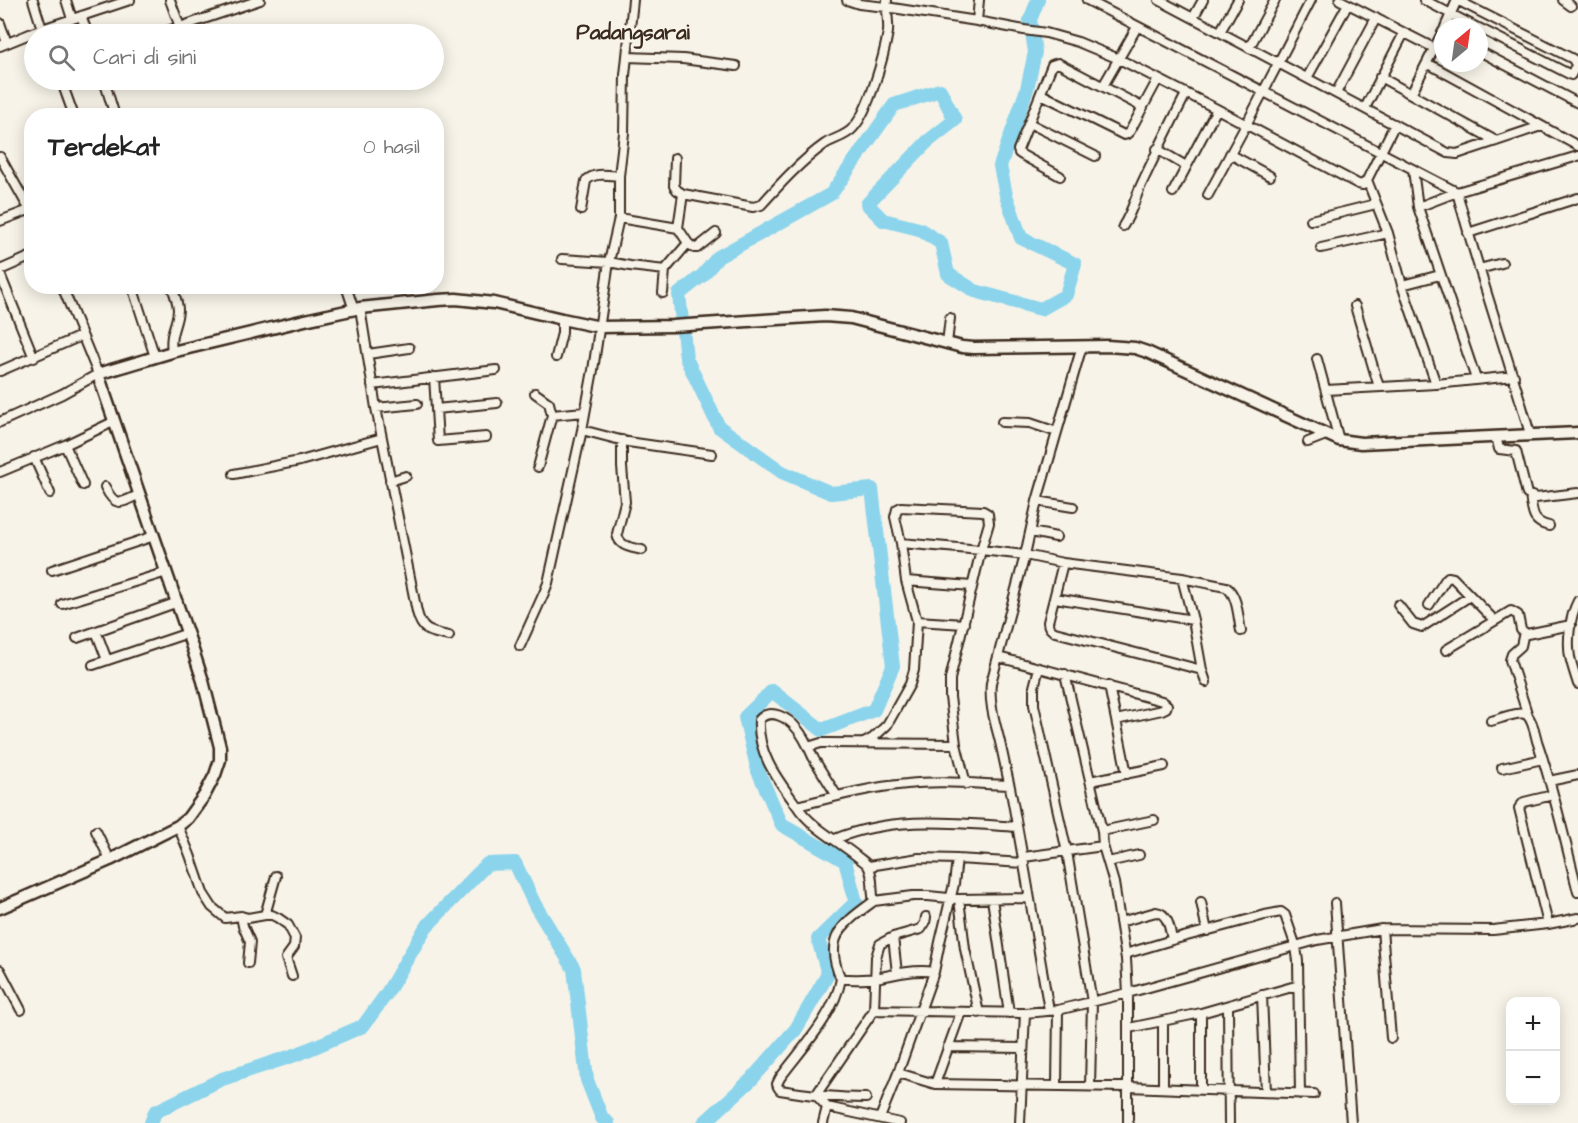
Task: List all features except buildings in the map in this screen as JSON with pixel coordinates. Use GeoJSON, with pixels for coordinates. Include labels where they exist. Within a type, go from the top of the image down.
{"type":"FeatureCollection","features":[{"type":"Feature","properties":{"kind":"street"},"geometry":{"type":"LineString","coordinates":[[33,0],[41,24]]}},
{"type":"Feature","properties":{"kind":"street"},"geometry":{"type":"LineString","coordinates":[[66,0],[72,19]]}},
{"type":"Feature","properties":{"kind":"street"},"geometry":{"type":"LineString","coordinates":[[61,24],[102,4],[130,0]]}},
{"type":"Feature","properties":{"kind":"street"},"geometry":{"type":"LineString","coordinates":[[170,0],[179,24]]}},
{"type":"Feature","properties":{"kind":"street"},"geometry":{"type":"LineString","coordinates":[[189,24],[260,0]]}},
{"type":"Feature","properties":{"kind":"street"},"geometry":{"type":"LineString","coordinates":[[520,646],[548,583],[593,370],[609,262],[619,218],[619,176],[633,0]]}},
{"type":"Feature","properties":{"kind":"street"},"geometry":{"type":"LineString","coordinates":[[847,0],[859,4],[887,3],[1046,33],[1078,42],[1119,59],[1358,184],[1363,185],[1367,180],[1395,124]]}},
{"type":"Feature","properties":{"kind":"street"},"geometry":{"type":"LineString","coordinates":[[977,21],[979,0]]}},
{"type":"Feature","properties":{"kind":"street"},"geometry":{"type":"LineString","coordinates":[[1087,0],[1456,192],[1530,434]]}},
{"type":"Feature","properties":{"kind":"street"},"geometry":{"type":"LineString","coordinates":[[1193,18],[1203,0]]}},
{"type":"Feature","properties":{"kind":"street"},"geometry":{"type":"LineString","coordinates":[[1220,32],[1238,0]]}},
{"type":"Feature","properties":{"kind":"street"},"geometry":{"type":"LineString","coordinates":[[1249,48],[1275,0]]}},
{"type":"Feature","properties":{"kind":"street"},"geometry":{"type":"LineString","coordinates":[[1208,195],[1311,0]]}},
{"type":"Feature","properties":{"kind":"street"},"geometry":{"type":"LineString","coordinates":[[1424,0],[1455,5],[1573,59],[1575,73]]}},
{"type":"Feature","properties":{"kind":"street"},"geometry":{"type":"LineString","coordinates":[[1563,0],[1571,6]]}},
{"type":"Feature","properties":{"kind":"street"},"geometry":{"type":"LineString","coordinates":[[1162,1],[1452,154],[1541,126]]}},
{"type":"Feature","properties":{"kind":"street"},"geometry":{"type":"LineString","coordinates":[[1307,78],[1344,2],[1434,48],[1411,94]]}},
{"type":"Feature","properties":{"kind":"street"},"geometry":{"type":"LineString","coordinates":[[675,158],[674,186],[683,194],[722,203],[753,207],[761,205],[787,176],[821,147],[852,130],[861,117],[888,31],[887,3]]}},
{"type":"Feature","properties":{"kind":"street"},"geometry":{"type":"LineString","coordinates":[[1455,5],[1468,18]]}},
{"type":"Feature","properties":{"kind":"street"},"geometry":{"type":"LineString","coordinates":[[81,16],[84,24]]}},
{"type":"Feature","properties":{"kind":"street"},"geometry":{"type":"LineString","coordinates":[[1336,93],[1376,18]]}},
{"type":"Feature","properties":{"kind":"street"},"geometry":{"type":"LineString","coordinates":[[0,23],[4,45],[24,38]]}},
{"type":"Feature","properties":{"kind":"street"},"geometry":{"type":"LineString","coordinates":[[1103,86],[1137,27]]}},
{"type":"Feature","properties":{"kind":"street"},"geometry":{"type":"LineString","coordinates":[[1365,108],[1404,33]]}},
{"type":"Feature","properties":{"kind":"street"},"geometry":{"type":"LineString","coordinates":[[1488,33],[1575,73]]}},
{"type":"Feature","properties":{"kind":"street"},"geometry":{"type":"LineString","coordinates":[[1488,56],[1578,103]]}},
{"type":"Feature","properties":{"kind":"street"},"geometry":{"type":"LineString","coordinates":[[627,57],[700,60],[736,66]]}},
{"type":"Feature","properties":{"kind":"street"},"geometry":{"type":"LineString","coordinates":[[1060,176],[1019,153],[1018,146],[1054,63],[1143,107]]}},
{"type":"Feature","properties":{"kind":"street"},"geometry":{"type":"LineString","coordinates":[[1427,63],[1578,146]]}},
{"type":"Feature","properties":{"kind":"street"},"geometry":{"type":"LineString","coordinates":[[1380,77],[1496,141]]}},
{"type":"Feature","properties":{"kind":"street"},"geometry":{"type":"LineString","coordinates":[[1041,94],[1124,135],[1130,131],[1158,79]]}},
{"type":"Feature","properties":{"kind":"street"},"geometry":{"type":"LineString","coordinates":[[65,90],[71,108]]}},
{"type":"Feature","properties":{"kind":"street"},"geometry":{"type":"LineString","coordinates":[[107,90],[113,108]]}},
{"type":"Feature","properties":{"kind":"street"},"geometry":{"type":"LineString","coordinates":[[1123,226],[1131,214],[1157,149],[1186,94]]}},
{"type":"Feature","properties":{"kind":"street"},"geometry":{"type":"LineString","coordinates":[[1173,192],[1216,109]]}},
{"type":"Feature","properties":{"kind":"street"},"geometry":{"type":"LineString","coordinates":[[1029,123],[1095,156]]}},
{"type":"Feature","properties":{"kind":"street"},"geometry":{"type":"LineString","coordinates":[[1157,149],[1186,166]]}},
{"type":"Feature","properties":{"kind":"street"},"geometry":{"type":"LineString","coordinates":[[1230,154],[1270,176]]}},
{"type":"Feature","properties":{"kind":"street"},"geometry":{"type":"LineString","coordinates":[[1418,207],[1456,192],[1578,156]]}},
{"type":"Feature","properties":{"kind":"street"},"geometry":{"type":"LineString","coordinates":[[0,157],[24,200]]}},
{"type":"Feature","properties":{"kind":"street"},"geometry":{"type":"LineString","coordinates":[[1413,170],[1418,207],[1476,379]]}},
{"type":"Feature","properties":{"kind":"street"},"geometry":{"type":"LineString","coordinates":[[581,210],[588,178],[596,175],[619,176]]}},
{"type":"Feature","properties":{"kind":"street"},"geometry":{"type":"LineString","coordinates":[[1367,180],[1388,233],[1402,285],[1436,384]]}},
{"type":"Feature","properties":{"kind":"street"},"geometry":{"type":"LineString","coordinates":[[683,194],[678,228],[688,243],[697,248],[717,233]]}},
{"type":"Feature","properties":{"kind":"street"},"geometry":{"type":"LineString","coordinates":[[1468,233],[1578,198]]}},
{"type":"Feature","properties":{"kind":"street"},"geometry":{"type":"LineString","coordinates":[[1311,220],[1376,204]]}},
{"type":"Feature","properties":{"kind":"street"},"geometry":{"type":"LineString","coordinates":[[0,221],[24,214]]}},
{"type":"Feature","properties":{"kind":"street"},"geometry":{"type":"LineString","coordinates":[[619,218],[678,228]]}},
{"type":"Feature","properties":{"kind":"street"},"geometry":{"type":"LineString","coordinates":[[1321,248],[1388,233]]}},
{"type":"Feature","properties":{"kind":"street"},"geometry":{"type":"LineString","coordinates":[[663,293],[665,270],[688,243]]}},
{"type":"Feature","properties":{"kind":"street"},"geometry":{"type":"LineString","coordinates":[[562,259],[609,262],[665,270]]}},
{"type":"Feature","properties":{"kind":"street"},"geometry":{"type":"LineString","coordinates":[[24,260],[0,272],[33,358]]}},
{"type":"Feature","properties":{"kind":"street"},"geometry":{"type":"LineString","coordinates":[[1479,269],[1502,263]]}},
{"type":"Feature","properties":{"kind":"street"},"geometry":{"type":"LineString","coordinates":[[1402,285],[1440,275]]}},
{"type":"Feature","properties":{"kind":"street"},"geometry":{"type":"LineString","coordinates":[[0,908],[110,860],[178,826],[188,818],[204,796],[215,775],[221,753],[203,681],[178,602],[138,495],[98,374],[66,294]]}},
{"type":"Feature","properties":{"kind":"street"},"geometry":{"type":"LineString","coordinates":[[135,294],[155,357]]}},
{"type":"Feature","properties":{"kind":"street"},"geometry":{"type":"LineString","coordinates":[[172,352],[171,335],[178,307],[174,294]]}},
{"type":"Feature","properties":{"kind":"street"},"geometry":{"type":"LineString","coordinates":[[350,294],[357,309],[368,354],[390,481],[420,624],[431,632],[449,636]]}},
{"type":"Feature","properties":{"kind":"street"},"geometry":{"type":"LineString","coordinates":[[0,422],[62,394],[98,374],[172,352],[357,309],[456,299],[494,303],[600,327],[673,326],[835,317],[851,318],[974,348],[1124,347],[1147,352],[1339,441],[1361,443],[1578,433]]}},
{"type":"Feature","properties":{"kind":"street"},"geometry":{"type":"LineString","coordinates":[[1354,306],[1379,387]]}},
{"type":"Feature","properties":{"kind":"street"},"geometry":{"type":"LineString","coordinates":[[946,342],[950,318]]}},
{"type":"Feature","properties":{"kind":"street"},"geometry":{"type":"LineString","coordinates":[[556,357],[562,333],[562,319]]}},
{"type":"Feature","properties":{"kind":"street"},"geometry":{"type":"LineString","coordinates":[[1,369],[33,358],[81,336]]}},
{"type":"Feature","properties":{"kind":"street"},"geometry":{"type":"LineString","coordinates":[[1049,1010],[1024,860],[990,698],[991,683],[1037,501],[1082,346]]}},
{"type":"Feature","properties":{"kind":"street"},"geometry":{"type":"LineString","coordinates":[[368,354],[409,348]]}},
{"type":"Feature","properties":{"kind":"street"},"geometry":{"type":"LineString","coordinates":[[1317,359],[1339,441]]}},
{"type":"Feature","properties":{"kind":"street"},"geometry":{"type":"LineString","coordinates":[[372,385],[496,370]]}},
{"type":"Feature","properties":{"kind":"street"},"geometry":{"type":"LineString","coordinates":[[1326,390],[1436,384],[1514,376]]}},
{"type":"Feature","properties":{"kind":"street"},"geometry":{"type":"LineString","coordinates":[[434,377],[438,441],[486,437]]}},
{"type":"Feature","properties":{"kind":"street"},"geometry":{"type":"LineString","coordinates":[[536,393],[549,403],[552,415],[538,467]]}},
{"type":"Feature","properties":{"kind":"street"},"geometry":{"type":"LineString","coordinates":[[436,409],[497,403]]}},
{"type":"Feature","properties":{"kind":"street"},"geometry":{"type":"LineString","coordinates":[[376,408],[417,404]]}},
{"type":"Feature","properties":{"kind":"street"},"geometry":{"type":"LineString","coordinates":[[552,415],[584,412]]}},
{"type":"Feature","properties":{"kind":"street"},"geometry":{"type":"LineString","coordinates":[[0,472],[113,422]]}},
{"type":"Feature","properties":{"kind":"street"},"geometry":{"type":"LineString","coordinates":[[1002,422],[1030,423],[1056,432]]}},
{"type":"Feature","properties":{"kind":"street"},"geometry":{"type":"LineString","coordinates":[[582,430],[622,440],[712,453]]}},
{"type":"Feature","properties":{"kind":"street"},"geometry":{"type":"LineString","coordinates":[[1308,442],[1326,435]]}},
{"type":"Feature","properties":{"kind":"street"},"geometry":{"type":"LineString","coordinates":[[1496,436],[1499,449],[1516,451],[1527,494],[1530,496],[1534,518],[1549,526]]}},
{"type":"Feature","properties":{"kind":"street"},"geometry":{"type":"LineString","coordinates":[[234,474],[300,461],[382,438]]}},
{"type":"Feature","properties":{"kind":"street"},"geometry":{"type":"LineString","coordinates":[[622,440],[625,502],[617,534],[622,544],[642,550]]}},
{"type":"Feature","properties":{"kind":"street"},"geometry":{"type":"LineString","coordinates":[[65,445],[83,485]]}},
{"type":"Feature","properties":{"kind":"street"},"geometry":{"type":"LineString","coordinates":[[34,457],[50,493]]}},
{"type":"Feature","properties":{"kind":"street"},"geometry":{"type":"LineString","coordinates":[[390,481],[406,476]]}},
{"type":"Feature","properties":{"kind":"street"},"geometry":{"type":"LineString","coordinates":[[105,487],[110,497],[116,502],[138,495]]}},
{"type":"Feature","properties":{"kind":"street"},"geometry":{"type":"LineString","coordinates":[[1530,496],[1536,498],[1578,493]]}},
{"type":"Feature","properties":{"kind":"street"},"geometry":{"type":"LineString","coordinates":[[1037,501],[1073,507]]}},
{"type":"Feature","properties":{"kind":"street"},"geometry":{"type":"LineString","coordinates":[[864,743],[879,734],[887,725],[910,684],[914,670],[917,621],[906,581],[895,517],[897,509],[902,507],[983,511],[988,514],[989,523],[950,679],[956,744],[966,784]]}},
{"type":"Feature","properties":{"kind":"street"},"geometry":{"type":"LineString","coordinates":[[1031,532],[1056,537]]}},
{"type":"Feature","properties":{"kind":"street"},"geometry":{"type":"LineString","coordinates":[[52,570],[154,536]]}},
{"type":"Feature","properties":{"kind":"street"},"geometry":{"type":"LineString","coordinates":[[901,543],[1024,555],[1063,563],[1182,578],[1226,587],[1233,596],[1241,631]]}},
{"type":"Feature","properties":{"kind":"street"},"geometry":{"type":"LineString","coordinates":[[1063,563],[1048,625],[1050,630],[1202,670]]}},
{"type":"Feature","properties":{"kind":"street"},"geometry":{"type":"LineString","coordinates":[[62,604],[167,572]]}},
{"type":"Feature","properties":{"kind":"street"},"geometry":{"type":"LineString","coordinates":[[1182,578],[1206,682]]}},
{"type":"Feature","properties":{"kind":"street"},"geometry":{"type":"LineString","coordinates":[[1429,605],[1446,579],[1453,578],[1494,620]]}},
{"type":"Feature","properties":{"kind":"street"},"geometry":{"type":"LineString","coordinates":[[906,581],[972,586]]}},
{"type":"Feature","properties":{"kind":"street"},"geometry":{"type":"LineString","coordinates":[[1398,604],[1413,624],[1422,627],[1470,596]]}},
{"type":"Feature","properties":{"kind":"street"},"geometry":{"type":"LineString","coordinates":[[1055,598],[1193,620]]}},
{"type":"Feature","properties":{"kind":"street"},"geometry":{"type":"LineString","coordinates":[[1578,601],[1571,626],[1570,655],[1578,684]]}},
{"type":"Feature","properties":{"kind":"street"},"geometry":{"type":"LineString","coordinates":[[77,638],[178,602]]}},
{"type":"Feature","properties":{"kind":"street"},"geometry":{"type":"LineString","coordinates":[[1446,650],[1507,612],[1514,611],[1518,615],[1521,630],[1530,634],[1571,626]]}},
{"type":"Feature","properties":{"kind":"street"},"geometry":{"type":"LineString","coordinates":[[917,621],[964,624]]}},
{"type":"Feature","properties":{"kind":"street"},"geometry":{"type":"LineString","coordinates":[[96,631],[107,660]]}},
{"type":"Feature","properties":{"kind":"street"},"geometry":{"type":"LineString","coordinates":[[1524,632],[1521,646],[1512,654],[1510,660],[1543,759],[1578,892]]}},
{"type":"Feature","properties":{"kind":"street"},"geometry":{"type":"LineString","coordinates":[[93,664],[188,633]]}},
{"type":"Feature","properties":{"kind":"street"},"geometry":{"type":"LineString","coordinates":[[998,657],[1162,701],[1167,706],[1162,710],[1116,720]]}},
{"type":"Feature","properties":{"kind":"street"},"geometry":{"type":"LineString","coordinates":[[1039,668],[1034,687],[1034,705],[1067,852],[1092,1002],[1090,1086]]}},
{"type":"Feature","properties":{"kind":"street"},"geometry":{"type":"LineString","coordinates":[[1065,675],[1102,831],[1103,846],[1114,883],[1125,954],[1129,1028],[1128,1123]]}},
{"type":"Feature","properties":{"kind":"street"},"geometry":{"type":"LineString","coordinates":[[1109,686],[1127,774]]}},
{"type":"Feature","properties":{"kind":"street"},"geometry":{"type":"LineString","coordinates":[[1491,721],[1518,713],[1528,716]]}},
{"type":"Feature","properties":{"kind":"street"},"geometry":{"type":"LineString","coordinates":[[837,796],[798,729],[784,717],[776,714],[763,716],[759,720],[759,738],[768,764],[806,819],[869,866],[874,901]]}},
{"type":"Feature","properties":{"kind":"street"},"geometry":{"type":"LineString","coordinates":[[808,747],[821,743],[956,744]]}},
{"type":"Feature","properties":{"kind":"street"},"geometry":{"type":"LineString","coordinates":[[1502,768],[1543,759]]}},
{"type":"Feature","properties":{"kind":"street"},"geometry":{"type":"LineString","coordinates":[[1090,782],[1164,766]]}},
{"type":"Feature","properties":{"kind":"street"},"geometry":{"type":"LineString","coordinates":[[1549,782],[1578,775]]}},
{"type":"Feature","properties":{"kind":"street"},"geometry":{"type":"LineString","coordinates":[[797,806],[837,796],[906,784],[930,782],[1009,785]]}},
{"type":"Feature","properties":{"kind":"street"},"geometry":{"type":"LineString","coordinates":[[1548,924],[1519,808],[1524,802],[1553,795]]}},
{"type":"Feature","properties":{"kind":"street"},"geometry":{"type":"LineString","coordinates":[[1102,831],[1154,820]]}},
{"type":"Feature","properties":{"kind":"street"},"geometry":{"type":"LineString","coordinates":[[835,839],[885,825],[936,822],[1017,826]]}},
{"type":"Feature","properties":{"kind":"street"},"geometry":{"type":"LineString","coordinates":[[178,826],[207,900],[212,907],[225,918],[272,915],[292,930],[295,938],[294,947],[286,958],[292,976]]}},
{"type":"Feature","properties":{"kind":"street"},"geometry":{"type":"LineString","coordinates":[[96,831],[110,860]]}},
{"type":"Feature","properties":{"kind":"street"},"geometry":{"type":"LineString","coordinates":[[869,866],[919,858],[1024,860],[1103,846]]}},
{"type":"Feature","properties":{"kind":"street"},"geometry":{"type":"LineString","coordinates":[[1108,862],[1139,855]]}},
{"type":"Feature","properties":{"kind":"street"},"geometry":{"type":"LineString","coordinates":[[957,859],[955,898],[979,1013]]}},
{"type":"Feature","properties":{"kind":"street"},"geometry":{"type":"LineString","coordinates":[[265,915],[276,876]]}},
{"type":"Feature","properties":{"kind":"street"},"geometry":{"type":"LineString","coordinates":[[866,1098],[837,1098],[780,1090],[777,1084],[808,1042],[832,1005],[838,991],[841,979],[834,961],[835,940],[843,925],[874,901],[913,896],[1029,898]]}},
{"type":"Feature","properties":{"kind":"street"},"geometry":{"type":"LineString","coordinates":[[880,1118],[921,1012],[955,898]]}},
{"type":"Feature","properties":{"kind":"street"},"geometry":{"type":"LineString","coordinates":[[992,899],[1009,1013]]}},
{"type":"Feature","properties":{"kind":"street"},"geometry":{"type":"LineString","coordinates":[[1201,902],[1207,931]]}},
{"type":"Feature","properties":{"kind":"street"},"geometry":{"type":"LineString","coordinates":[[1335,903],[1351,1123]]}},
{"type":"Feature","properties":{"kind":"street"},"geometry":{"type":"LineString","coordinates":[[1120,922],[1156,912],[1161,913],[1168,925],[1172,940]]}},
{"type":"Feature","properties":{"kind":"street"},"geometry":{"type":"LineString","coordinates":[[1125,954],[1281,912],[1287,917],[1296,946],[1299,984],[1300,1094]]}},
{"type":"Feature","properties":{"kind":"street"},"geometry":{"type":"LineString","coordinates":[[241,916],[250,942],[248,963]]}},
{"type":"Feature","properties":{"kind":"street"},"geometry":{"type":"LineString","coordinates":[[816,1095],[874,1010],[876,957],[880,944],[893,937],[921,929],[926,917]]}},
{"type":"Feature","properties":{"kind":"street"},"geometry":{"type":"LineString","coordinates":[[874,1010],[1025,1013],[1058,1010],[1338,935],[1382,929],[1493,930],[1578,918]]}},
{"type":"Feature","properties":{"kind":"street"},"geometry":{"type":"LineString","coordinates":[[1382,929],[1391,1038]]}},
{"type":"Feature","properties":{"kind":"street"},"geometry":{"type":"LineString","coordinates":[[893,937],[897,973]]}},
{"type":"Feature","properties":{"kind":"street"},"geometry":{"type":"LineString","coordinates":[[0,970],[21,1010]]}},
{"type":"Feature","properties":{"kind":"street"},"geometry":{"type":"LineString","coordinates":[[841,979],[858,980],[897,973],[934,972]]}},
{"type":"Feature","properties":{"kind":"street"},"geometry":{"type":"LineString","coordinates":[[1129,1028],[1201,1013],[1299,984]]}},
{"type":"Feature","properties":{"kind":"street"},"geometry":{"type":"LineString","coordinates":[[1262,994],[1266,1092]]}},
{"type":"Feature","properties":{"kind":"street"},"geometry":{"type":"LineString","coordinates":[[1228,1006],[1229,1123]]}},
{"type":"Feature","properties":{"kind":"street"},"geometry":{"type":"LineString","coordinates":[[1057,1085],[1058,1010]]}},
{"type":"Feature","properties":{"kind":"street"},"geometry":{"type":"LineString","coordinates":[[935,1084],[961,1012]]}},
{"type":"Feature","properties":{"kind":"street"},"geometry":{"type":"LineString","coordinates":[[1020,1123],[1025,1013]]}},
{"type":"Feature","properties":{"kind":"street"},"geometry":{"type":"LineString","coordinates":[[1201,1013],[1201,1089]]}},
{"type":"Feature","properties":{"kind":"street"},"geometry":{"type":"LineString","coordinates":[[1163,1022],[1163,1088]]}},
{"type":"Feature","properties":{"kind":"street"},"geometry":{"type":"LineString","coordinates":[[948,1047],[1023,1048]]}},
{"type":"Feature","properties":{"kind":"street"},"geometry":{"type":"LineString","coordinates":[[898,1073],[935,1084],[1021,1084],[1314,1094]]}},
{"type":"Feature","properties":{"kind":"street"},"geometry":{"type":"LineString","coordinates":[[816,1095],[827,1107],[900,1123]]}},
{"type":"Feature","properties":{"kind":"street"},"geometry":{"type":"LineString","coordinates":[[823,1123],[827,1107]]}},
{"type":"Feature","properties":{"kind":"waterway"},"geometry":{"type":"LineString","coordinates":[[704,1123],[751,1080],[796,1029],[828,974],[818,939],[856,902],[845,861],[782,825],[758,771],[745,717],[772,691],[822,730],[874,710],[893,666],[872,489],[831,493],[782,472],[719,427],[686,358],[679,294],[703,275],[718,257],[831,194],[894,105],[940,90],[955,120],[927,142],[867,204],[883,220],[919,229],[941,243],[948,274],[975,291],[1041,309],[1066,295],[1075,264],[1021,238],[1006,195],[1000,166],[1027,89],[1035,52],[1030,20],[1038,0]]}},
{"type":"Feature","properties":{"kind":"waterway"},"geometry":{"type":"LineString","coordinates":[[151,1123],[155,1112],[222,1079],[298,1054],[363,1026],[387,993],[426,927],[487,864],[515,863],[535,905],[574,969],[587,1080],[602,1118],[608,1123]]}},
{"type":"Feature","properties":{"kind":"district","name":"Padangsarai"},"geometry":{"type":"Point","coordinates":[633,32]}}]}
